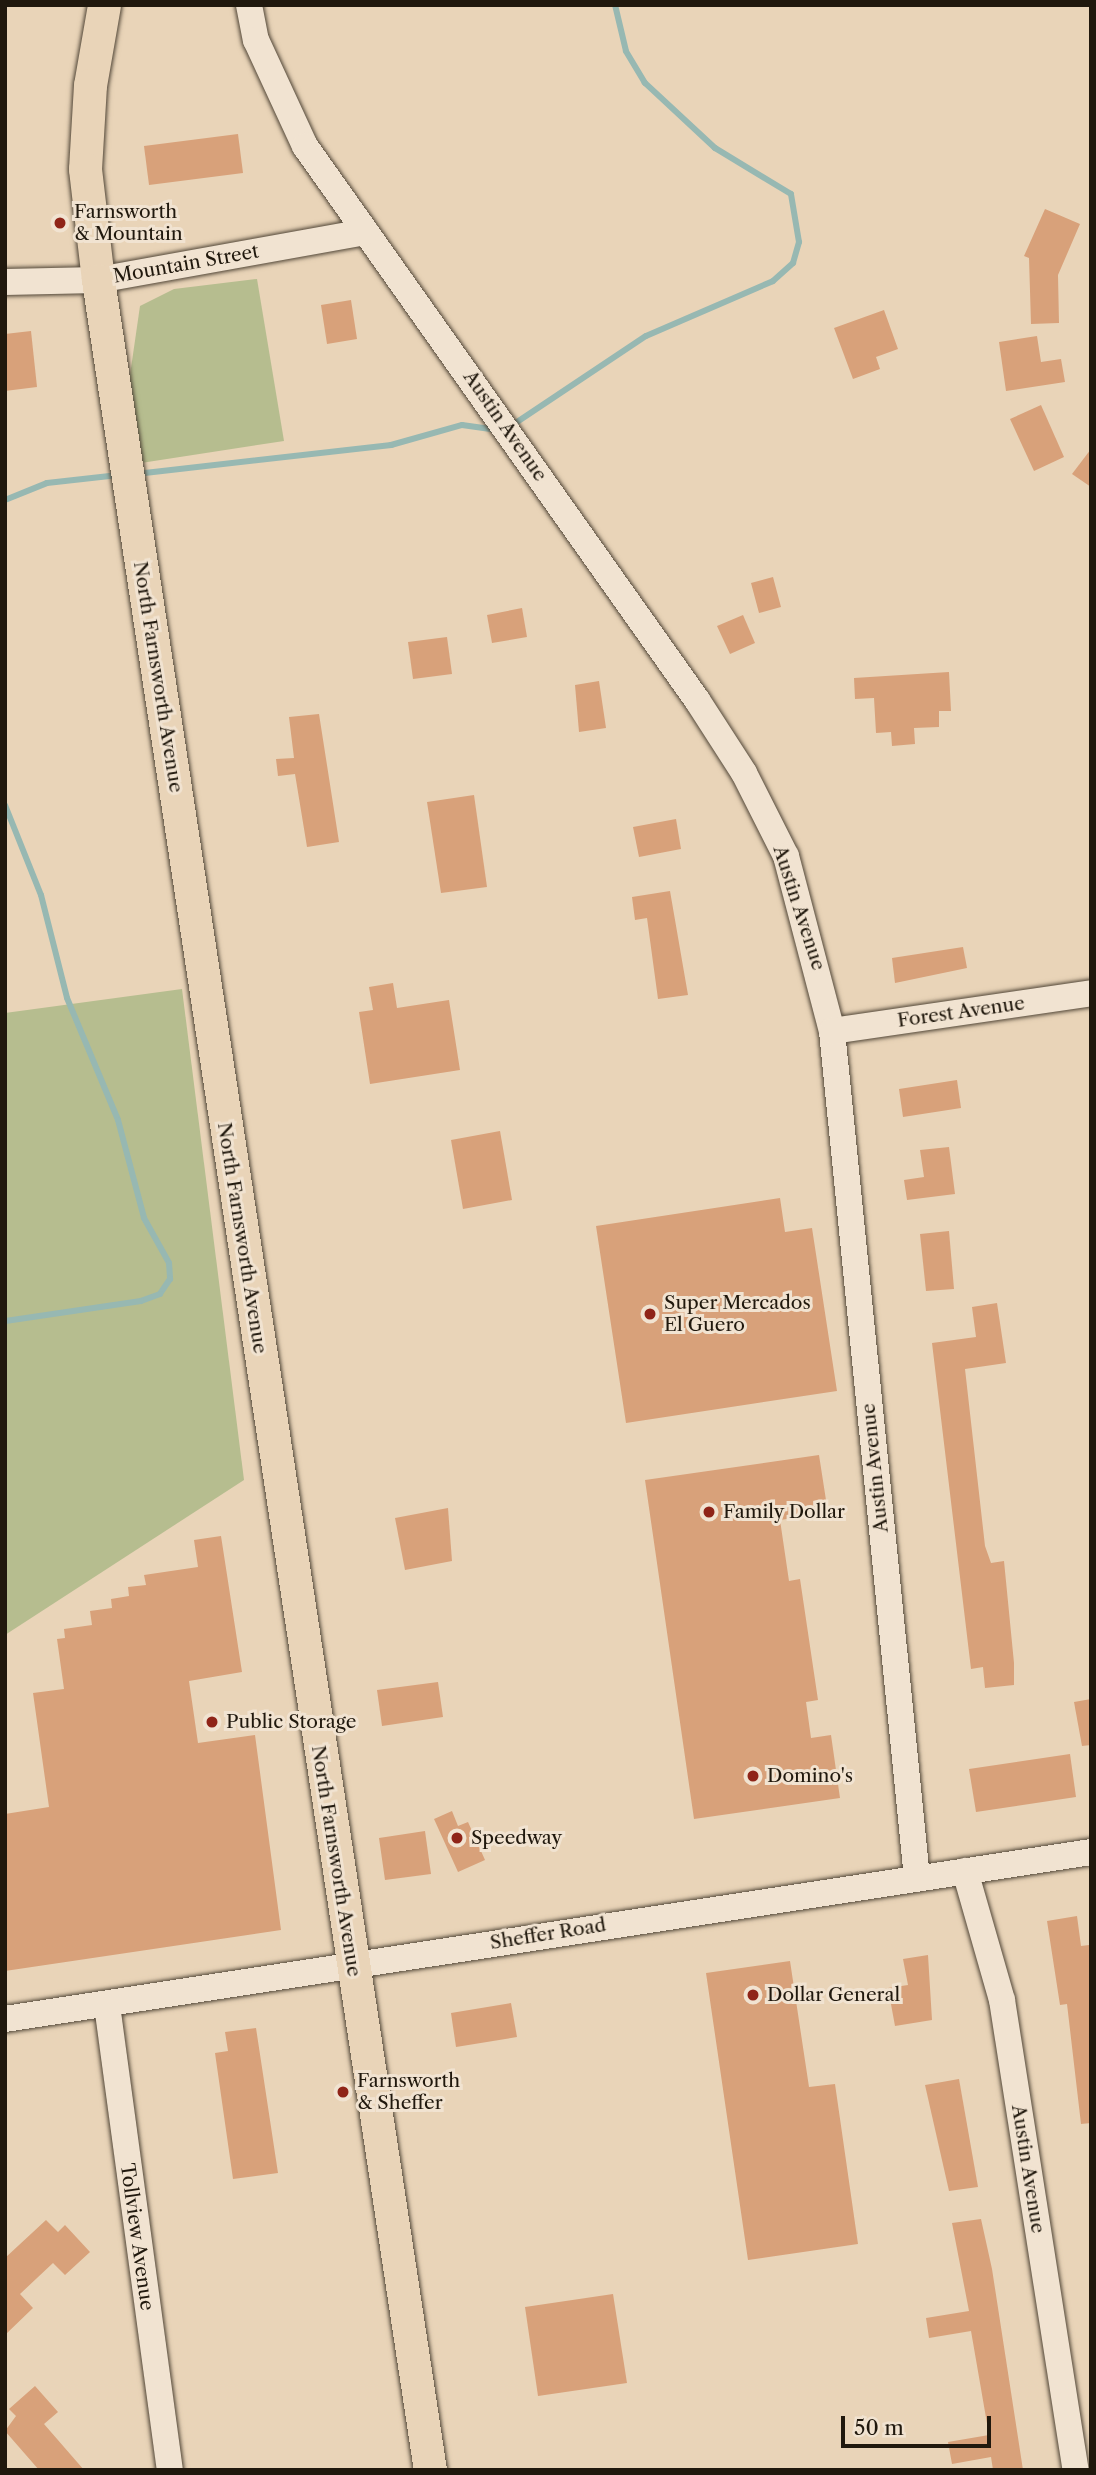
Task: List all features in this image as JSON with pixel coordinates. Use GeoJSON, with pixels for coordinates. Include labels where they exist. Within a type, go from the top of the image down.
{"type":"FeatureCollection","features":[{"type":"Feature","properties":{"kind":"main road","name":"North Farnsworth Avenue"},"geometry":{"type":"LineString","coordinates":[[104,5],[90,85],[85,169],[99,280],[430,2470]]}},
{"type":"Feature","properties":{"kind":"street","name":"Austin Avenue"},"geometry":{"type":"LineString","coordinates":[[250,5],[256,40],[281,102],[366,232],[496,411],[744,773],[786,856],[832,1031],[917,1878]]}},
{"type":"Feature","properties":{"kind":"street","name":"Mountain Street"},"geometry":{"type":"LineString","coordinates":[[5,282],[99,280],[366,232]]}},
{"type":"Feature","properties":{"kind":"street","name":"Forest Avenue"},"geometry":{"type":"LineString","coordinates":[[832,1031],[1091,993]]}},
{"type":"Feature","properties":{"kind":"street","name":"Sheffer Road"},"geometry":{"type":"LineString","coordinates":[[5,2020],[1091,1852]]}},
{"type":"Feature","properties":{"kind":"street","name":"Austin Avenue"},"geometry":{"type":"LineString","coordinates":[[965,1871],[1002,2000],[1076,2470]]}},
{"type":"Feature","properties":{"kind":"street","name":"Tollview Avenue"},"geometry":{"type":"LineString","coordinates":[[107,2005],[170,2470]]}},
{"type":"Feature","properties":{"kind":"green space"},"geometry":{"type":"Polygon","coordinates":[[[257,279],[284,441],[141,463],[129,382],[140,306],[174,289],[257,279]]]}},
{"type":"Feature","properties":{"kind":"green space"},"geometry":{"type":"Polygon","coordinates":[[[182,989],[244,1480],[5,1635],[5,1013],[182,989]]]}},
{"type":"Feature","properties":{"kind":"building"},"geometry":{"type":"Polygon","coordinates":[[[238,134],[243,173],[149,185],[144,146],[238,134]]]}},
{"type":"Feature","properties":{"kind":"building"},"geometry":{"type":"Polygon","coordinates":[[[1045,209],[1080,224],[1058,275],[1059,323],[1031,324],[1029,258],[1024,256],[1045,209]]]}},
{"type":"Feature","properties":{"kind":"building"},"geometry":{"type":"Polygon","coordinates":[[[351,300],[357,339],[327,344],[321,305],[351,300]]]}},
{"type":"Feature","properties":{"kind":"building"},"geometry":{"type":"Polygon","coordinates":[[[884,310],[898,349],[876,357],[880,369],[853,379],[834,328],[884,310]]]}},
{"type":"Feature","properties":{"kind":"building"},"geometry":{"type":"Polygon","coordinates":[[[31,331],[37,387],[5,391],[5,334],[31,331]]]}},
{"type":"Feature","properties":{"kind":"building"},"geometry":{"type":"Polygon","coordinates":[[[1037,336],[1041,362],[1061,359],[1065,382],[1006,391],[999,342],[1037,336]]]}},
{"type":"Feature","properties":{"kind":"building"},"geometry":{"type":"Polygon","coordinates":[[[1041,405],[1064,457],[1034,471],[1010,419],[1041,405]]]}},
{"type":"Feature","properties":{"kind":"building"},"geometry":{"type":"Polygon","coordinates":[[[1091,449],[1091,487],[1072,474],[1091,449]]]}},
{"type":"Feature","properties":{"kind":"building"},"geometry":{"type":"Polygon","coordinates":[[[773,577],[781,607],[759,613],[751,583],[773,577]]]}},
{"type":"Feature","properties":{"kind":"building"},"geometry":{"type":"Polygon","coordinates":[[[522,608],[527,637],[492,643],[487,615],[522,608]]]}},
{"type":"Feature","properties":{"kind":"building"},"geometry":{"type":"Polygon","coordinates":[[[743,615],[755,643],[730,654],[717,626],[743,615]]]}},
{"type":"Feature","properties":{"kind":"building"},"geometry":{"type":"Polygon","coordinates":[[[447,637],[452,674],[413,679],[408,642],[447,637]]]}},
{"type":"Feature","properties":{"kind":"building"},"geometry":{"type":"Polygon","coordinates":[[[949,672],[951,711],[939,711],[939,727],[914,728],[915,744],[892,746],[891,732],[876,733],[874,698],[855,699],[854,678],[949,672]]]}},
{"type":"Feature","properties":{"kind":"building"},"geometry":{"type":"Polygon","coordinates":[[[599,681],[606,728],[579,732],[575,685],[599,681]]]}},
{"type":"Feature","properties":{"kind":"building"},"geometry":{"type":"Polygon","coordinates":[[[319,714],[339,842],[307,847],[295,774],[278,776],[276,759],[294,758],[289,717],[319,714]]]}},
{"type":"Feature","properties":{"kind":"building"},"geometry":{"type":"Polygon","coordinates":[[[474,795],[487,887],[441,893],[427,802],[474,795]]]}},
{"type":"Feature","properties":{"kind":"building"},"geometry":{"type":"Polygon","coordinates":[[[676,819],[681,849],[639,857],[633,827],[676,819]]]}},
{"type":"Feature","properties":{"kind":"building"},"geometry":{"type":"Polygon","coordinates":[[[670,891],[688,995],[658,999],[647,918],[635,920],[632,897],[670,891]]]}},
{"type":"Feature","properties":{"kind":"building"},"geometry":{"type":"Polygon","coordinates":[[[963,947],[967,968],[895,983],[892,958],[963,947]]]}},
{"type":"Feature","properties":{"kind":"building"},"geometry":{"type":"Polygon","coordinates":[[[393,983],[397,1008],[449,1000],[460,1070],[370,1084],[359,1012],[373,1010],[369,987],[393,983]]]}},
{"type":"Feature","properties":{"kind":"building"},"geometry":{"type":"Polygon","coordinates":[[[957,1080],[961,1108],[903,1117],[899,1089],[957,1080]]]}},
{"type":"Feature","properties":{"kind":"building"},"geometry":{"type":"Polygon","coordinates":[[[500,1131],[512,1200],[463,1209],[451,1140],[500,1131]]]}},
{"type":"Feature","properties":{"kind":"building"},"geometry":{"type":"Polygon","coordinates":[[[949,1147],[955,1194],[907,1200],[904,1180],[924,1177],[920,1150],[949,1147]]]}},
{"type":"Feature","properties":{"kind":"building"},"geometry":{"type":"Polygon","coordinates":[[[780,1198],[785,1232],[812,1228],[837,1391],[626,1423],[596,1226],[780,1198]]]}},
{"type":"Feature","properties":{"kind":"building"},"geometry":{"type":"Polygon","coordinates":[[[949,1231],[954,1289],[926,1291],[920,1234],[949,1231]]]}},
{"type":"Feature","properties":{"kind":"building"},"geometry":{"type":"Polygon","coordinates":[[[997,1303],[1006,1363],[965,1369],[985,1546],[991,1563],[1004,1561],[1014,1663],[1014,1685],[985,1688],[983,1667],[971,1669],[932,1343],[976,1337],[972,1307],[997,1303]]]}},
{"type":"Feature","properties":{"kind":"building"},"geometry":{"type":"Polygon","coordinates":[[[819,1455],[828,1513],[780,1520],[789,1581],[800,1579],[818,1700],[806,1702],[811,1738],[831,1735],[840,1798],[694,1819],[645,1480],[819,1455]]]}},
{"type":"Feature","properties":{"kind":"building"},"geometry":{"type":"Polygon","coordinates":[[[448,1508],[452,1561],[405,1570],[395,1518],[448,1508]]]}},
{"type":"Feature","properties":{"kind":"building"},"geometry":{"type":"Polygon","coordinates":[[[221,1536],[242,1672],[189,1681],[198,1743],[255,1735],[281,1930],[5,1971],[5,1814],[49,1807],[33,1693],[64,1689],[57,1639],[65,1638],[64,1629],[92,1625],[90,1611],[112,1608],[111,1599],[129,1596],[128,1587],[146,1585],[144,1575],[198,1567],[194,1540],[221,1536]]]}},
{"type":"Feature","properties":{"kind":"building"},"geometry":{"type":"Polygon","coordinates":[[[438,1682],[443,1717],[382,1726],[377,1690],[438,1682]]]}},
{"type":"Feature","properties":{"kind":"building"},"geometry":{"type":"Polygon","coordinates":[[[1091,1699],[1091,1745],[1082,1746],[1074,1702],[1091,1699]]]}},
{"type":"Feature","properties":{"kind":"building"},"geometry":{"type":"Polygon","coordinates":[[[1070,1754],[1076,1797],[976,1812],[969,1769],[1070,1754]]]}},
{"type":"Feature","properties":{"kind":"building","name":"Speedway"},"geometry":{"type":"Polygon","coordinates":[[[452,1811],[458,1826],[468,1822],[485,1860],[458,1872],[434,1819],[452,1811]]]}},
{"type":"Feature","properties":{"kind":"building","name":"Speedway"},"geometry":{"type":"Polygon","coordinates":[[[425,1831],[431,1874],[385,1880],[379,1838],[425,1831]]]}},
{"type":"Feature","properties":{"kind":"building"},"geometry":{"type":"Polygon","coordinates":[[[1077,1916],[1081,1946],[1089,1945],[1091,1955],[1091,2123],[1081,2124],[1067,2004],[1060,2005],[1047,1921],[1077,1916]]]}},
{"type":"Feature","properties":{"kind":"building"},"geometry":{"type":"Polygon","coordinates":[[[928,1955],[932,2020],[895,2026],[888,1988],[908,1985],[903,1959],[928,1955]]]}},
{"type":"Feature","properties":{"kind":"building"},"geometry":{"type":"Polygon","coordinates":[[[790,1961],[809,2087],[835,2084],[858,2244],[748,2260],[706,1973],[790,1961]]]}},
{"type":"Feature","properties":{"kind":"building"},"geometry":{"type":"Polygon","coordinates":[[[511,2003],[517,2037],[456,2047],[451,2013],[511,2003]]]}},
{"type":"Feature","properties":{"kind":"building"},"geometry":{"type":"Polygon","coordinates":[[[256,2028],[278,2173],[233,2179],[215,2053],[228,2051],[225,2032],[256,2028]]]}},
{"type":"Feature","properties":{"kind":"building"},"geometry":{"type":"Polygon","coordinates":[[[959,2079],[978,2187],[949,2191],[925,2085],[959,2079]]]}},
{"type":"Feature","properties":{"kind":"building"},"geometry":{"type":"Polygon","coordinates":[[[981,2219],[992,2269],[1023,2470],[993,2470],[991,2457],[952,2464],[948,2442],[989,2435],[971,2331],[929,2338],[926,2318],[969,2311],[952,2223],[981,2219]]]}},
{"type":"Feature","properties":{"kind":"building"},"geometry":{"type":"Polygon","coordinates":[[[46,2220],[58,2232],[65,2225],[90,2252],[65,2275],[53,2263],[20,2294],[33,2308],[5,2335],[5,2258],[46,2220]]]}},
{"type":"Feature","properties":{"kind":"building"},"geometry":{"type":"Polygon","coordinates":[[[613,2294],[627,2383],[538,2396],[525,2307],[613,2294]]]}},
{"type":"Feature","properties":{"kind":"building"},"geometry":{"type":"Polygon","coordinates":[[[35,2386],[58,2412],[44,2424],[84,2470],[39,2470],[5,2431],[16,2416],[9,2409],[35,2386]]]}},
{"type":"Feature","properties":{"kind":"waterway"},"geometry":{"type":"LineString","coordinates":[[511,426],[646,336],[773,281],[793,263],[799,242],[791,194],[715,148],[645,83],[626,51],[615,5]]}},
{"type":"Feature","properties":{"kind":"waterway"},"geometry":{"type":"LineString","coordinates":[[136,474],[391,445],[462,425],[498,430]]}},
{"type":"Feature","properties":{"kind":"waterway"},"geometry":{"type":"LineString","coordinates":[[5,500],[47,483],[119,475]]}},
{"type":"Feature","properties":{"kind":"waterway"},"geometry":{"type":"LineString","coordinates":[[5,805],[41,895],[67,998],[118,1120],[144,1218],[169,1263],[170,1279],[160,1294],[141,1301],[5,1321]]}},
{"type":"Feature","properties":{"kind":"place","name":"Farnsworth & Mountain"},"geometry":{"type":"Point","coordinates":[60,223]}},
{"type":"Feature","properties":{"kind":"place","name":"Super Mercados El Guero"},"geometry":{"type":"Point","coordinates":[650,1314]}},
{"type":"Feature","properties":{"kind":"place","name":"Family Dollar"},"geometry":{"type":"Point","coordinates":[709,1512]}},
{"type":"Feature","properties":{"kind":"place","name":"Public Storage"},"geometry":{"type":"Point","coordinates":[212,1722]}},
{"type":"Feature","properties":{"kind":"place","name":"Domino's"},"geometry":{"type":"Point","coordinates":[753,1776]}},
{"type":"Feature","properties":{"kind":"place","name":"Speedway"},"geometry":{"type":"Point","coordinates":[457,1838]}},
{"type":"Feature","properties":{"kind":"place","name":"Dollar General"},"geometry":{"type":"Point","coordinates":[753,1995]}},
{"type":"Feature","properties":{"kind":"place","name":"Farnsworth & Sheffer"},"geometry":{"type":"Point","coordinates":[343,2092]}}]}
